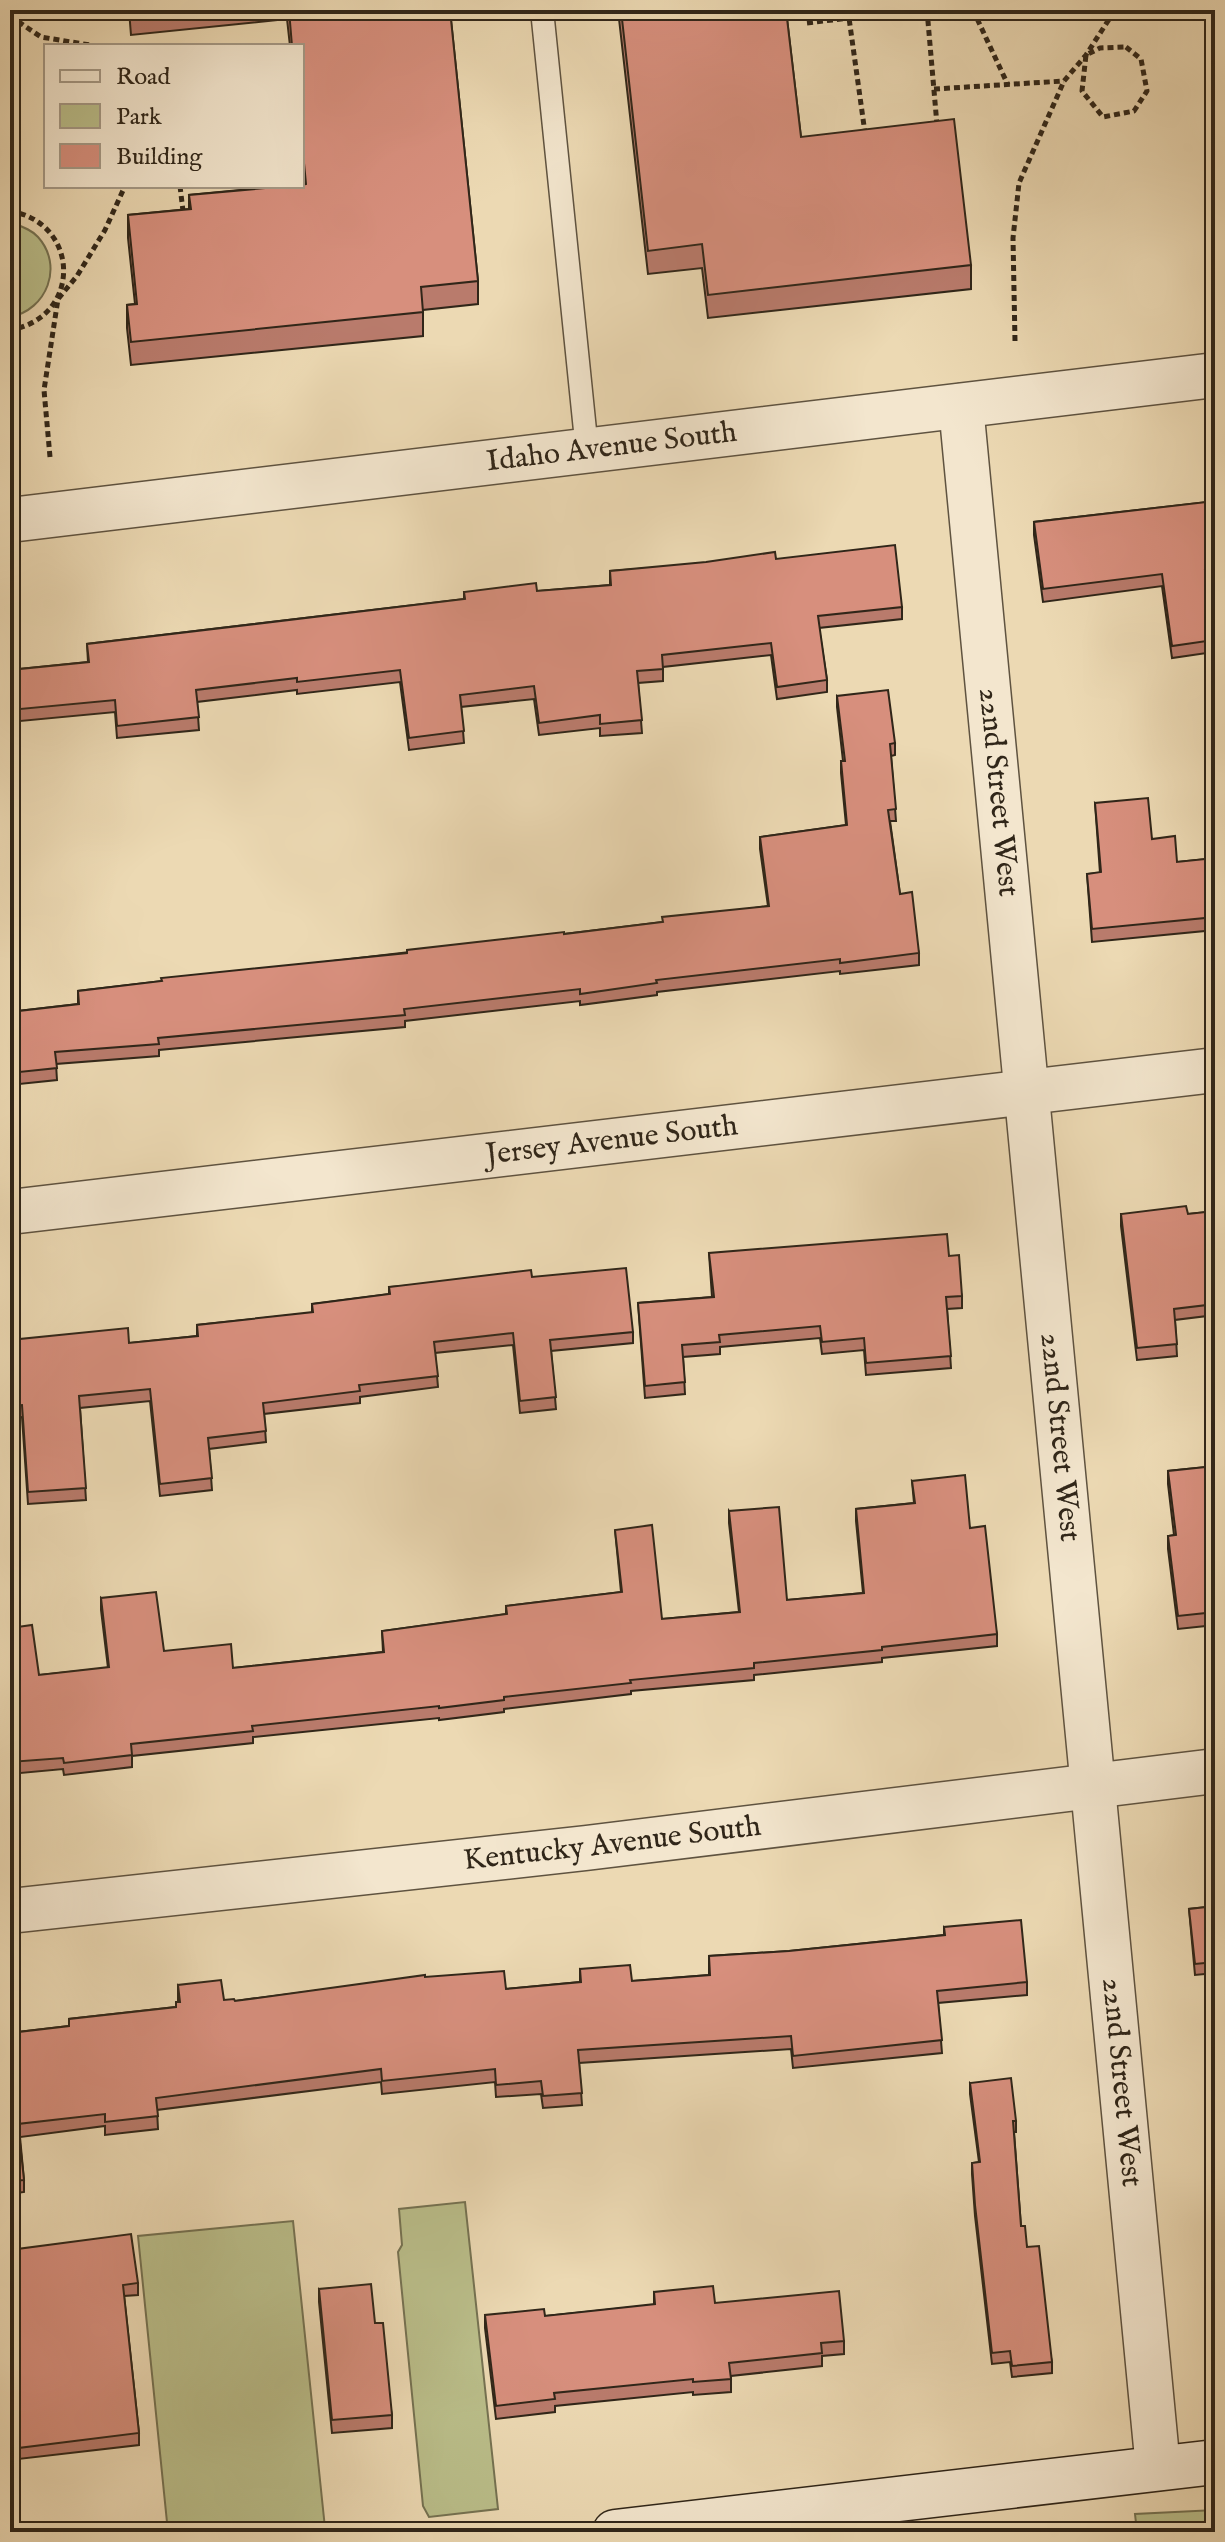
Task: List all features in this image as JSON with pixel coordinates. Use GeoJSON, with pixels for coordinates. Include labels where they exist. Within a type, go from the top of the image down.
{"type":"FeatureCollection","features":[{"type":"Feature","properties":{"kind":"street","name":"Idaho Avenue South"},"geometry":{"type":"LineString","coordinates":[[10,520],[1215,375]]}},
{"type":"Feature","properties":{"kind":"street","name":"22nd Street West"},"geometry":{"type":"LineString","coordinates":[[961,406],[1158,2468]]}},
{"type":"Feature","properties":{"kind":"street","name":"Jersey Avenue South"},"geometry":{"type":"LineString","coordinates":[[10,1212],[1215,1070]]}},
{"type":"Feature","properties":{"kind":"street","name":"Kentucky Avenue South"},"geometry":{"type":"LineString","coordinates":[[10,1911],[602,1846],[1215,1771]]}},
{"type":"Feature","properties":{"kind":"street"},"geometry":{"type":"LineString","coordinates":[[615,2532],[1215,2462]]}},
{"type":"Feature","properties":{"kind":"lane"},"geometry":{"type":"LineString","coordinates":[[542,10],[587,450]]}},
{"type":"Feature","properties":{"kind":"path"},"geometry":{"type":"LineString","coordinates":[[851,10],[849,18],[866,135]]}},
{"type":"Feature","properties":{"kind":"path"},"geometry":{"type":"LineString","coordinates":[[923,130],[938,129],[927,10]]}},
{"type":"Feature","properties":{"kind":"path"},"geometry":{"type":"LineString","coordinates":[[973,10],[1008,85]]}},
{"type":"Feature","properties":{"kind":"path"},"geometry":{"type":"LineString","coordinates":[[1015,341],[1013,238],[1019,183],[1064,81],[1086,55],[1115,10]]}},
{"type":"Feature","properties":{"kind":"path"},"geometry":{"type":"LineString","coordinates":[[10,16],[41,37],[84,44]]}},
{"type":"Feature","properties":{"kind":"path"},"geometry":{"type":"LineString","coordinates":[[807,23],[849,18]]}},
{"type":"Feature","properties":{"kind":"path"},"geometry":{"type":"LineString","coordinates":[[1126,47],[1141,59],[1147,91],[1134,111],[1103,117],[1082,91],[1086,55],[1100,48],[1126,47]]}},
{"type":"Feature","properties":{"kind":"path"},"geometry":{"type":"LineString","coordinates":[[934,89],[1064,81]]}},
{"type":"Feature","properties":{"kind":"path"},"geometry":{"type":"LineString","coordinates":[[10,330],[39,320],[77,276],[105,230],[124,188]]}},
{"type":"Feature","properties":{"kind":"path"},"geometry":{"type":"LineString","coordinates":[[180,188],[183,211],[195,210]]}},
{"type":"Feature","properties":{"kind":"path"},"geometry":{"type":"LineString","coordinates":[[10,211],[33,217],[49,230],[60,247],[64,267],[44,390],[50,457]]}},
{"type":"Feature","properties":{"kind":"green space"},"geometry":{"type":"Polygon","coordinates":[[[10,222],[38,237],[46,248],[50,273],[48,285],[34,306],[10,317],[10,222]]]}},
{"type":"Feature","properties":{"kind":"green space"},"geometry":{"type":"Polygon","coordinates":[[[465,2202],[498,2509],[429,2517],[423,2506],[398,2252],[402,2245],[399,2209],[465,2202]]]}},
{"type":"Feature","properties":{"kind":"green space"},"geometry":{"type":"Polygon","coordinates":[[[293,2221],[325,2528],[283,2532],[168,2532],[138,2236],[293,2221]]]}},
{"type":"Feature","properties":{"kind":"green space"},"geometry":{"type":"Polygon","coordinates":[[[1215,2510],[1215,2532],[1137,2532],[1135,2514],[1215,2510]]]}},
{"type":"Feature","properties":{"kind":"building"},"geometry":{"type":"Polygon","coordinates":[[[289,10],[450,10],[478,281],[421,287],[423,312],[131,342],[127,305],[137,304],[128,215],[191,209],[189,195],[304,188],[304,44],[292,44],[289,10]]]}},
{"type":"Feature","properties":{"kind":"building"},"geometry":{"type":"Polygon","coordinates":[[[621,10],[786,10],[801,137],[954,119],[971,265],[708,295],[702,244],[648,251],[621,10]]]}},
{"type":"Feature","properties":{"kind":"building"},"geometry":{"type":"Polygon","coordinates":[[[1215,501],[1215,569],[1205,570],[1214,640],[1172,646],[1162,574],[1043,589],[1034,522],[1215,501]]]}},
{"type":"Feature","properties":{"kind":"building"},"geometry":{"type":"Polygon","coordinates":[[[895,545],[902,607],[818,616],[827,680],[777,687],[771,643],[662,655],[663,669],[637,671],[642,720],[600,724],[600,715],[539,723],[534,686],[460,695],[464,731],[409,738],[400,670],[196,690],[199,717],[117,726],[115,700],[10,710],[10,670],[89,662],[87,644],[465,599],[464,592],[536,583],[537,591],[611,585],[610,571],[775,552],[776,559],[895,545]]]}},
{"type":"Feature","properties":{"kind":"building"},"geometry":{"type":"Polygon","coordinates":[[[888,690],[895,743],[890,744],[896,809],[888,810],[900,894],[912,892],[919,953],[656,980],[657,983],[580,994],[580,989],[404,1009],[405,1015],[158,1038],[159,1044],[55,1052],[57,1068],[10,1073],[10,1012],[79,1004],[78,991],[162,981],[161,978],[407,953],[407,950],[663,922],[662,917],[769,906],[760,837],[847,825],[841,761],[845,761],[837,696],[888,690]]]}},
{"type":"Feature","properties":{"kind":"building"},"geometry":{"type":"Polygon","coordinates":[[[10,750],[15,785],[10,786],[10,750]]]}},
{"type":"Feature","properties":{"kind":"building"},"geometry":{"type":"Polygon","coordinates":[[[1148,798],[1152,839],[1175,836],[1177,862],[1215,858],[1215,917],[1092,929],[1087,874],[1101,872],[1095,803],[1148,798]]]}},
{"type":"Feature","properties":{"kind":"building"},"geometry":{"type":"Polygon","coordinates":[[[1186,1206],[1188,1214],[1215,1211],[1215,1304],[1174,1309],[1177,1344],[1137,1348],[1121,1214],[1186,1206]]]}},
{"type":"Feature","properties":{"kind":"building"},"geometry":{"type":"Polygon","coordinates":[[[947,1234],[949,1256],[959,1255],[962,1296],[946,1297],[951,1356],[866,1363],[864,1338],[822,1342],[820,1326],[719,1335],[720,1342],[682,1345],[685,1382],[645,1386],[638,1303],[714,1297],[709,1253],[947,1234]]]}},
{"type":"Feature","properties":{"kind":"building"},"geometry":{"type":"Polygon","coordinates":[[[626,1268],[633,1332],[550,1340],[556,1397],[520,1401],[513,1333],[434,1342],[438,1376],[359,1385],[360,1391],[263,1403],[266,1431],[208,1438],[212,1478],[160,1484],[150,1389],[79,1396],[86,1488],[28,1492],[22,1405],[10,1406],[10,1340],[128,1328],[129,1343],[198,1336],[197,1325],[313,1312],[312,1304],[390,1294],[389,1287],[531,1270],[532,1277],[626,1268]]]}},
{"type":"Feature","properties":{"kind":"building"},"geometry":{"type":"Polygon","coordinates":[[[1215,1466],[1215,1612],[1178,1616],[1168,1536],[1176,1535],[1168,1471],[1215,1466]]]}},
{"type":"Feature","properties":{"kind":"building"},"geometry":{"type":"Polygon","coordinates":[[[965,1475],[970,1528],[985,1526],[997,1634],[754,1663],[754,1668],[630,1680],[631,1683],[504,1697],[504,1700],[252,1726],[253,1731],[131,1744],[132,1755],[64,1763],[63,1758],[10,1762],[10,1628],[32,1625],[39,1675],[109,1667],[101,1598],[156,1592],[164,1651],[231,1644],[233,1668],[384,1652],[382,1631],[507,1614],[506,1606],[622,1592],[615,1530],[652,1525],[662,1619],[740,1612],[729,1511],[779,1507],[787,1600],[864,1593],[856,1509],[915,1503],[912,1481],[965,1475]]]}},
{"type":"Feature","properties":{"kind":"building"},"geometry":{"type":"Polygon","coordinates":[[[1215,1906],[1215,1962],[1195,1964],[1189,1909],[1215,1906]]]}},
{"type":"Feature","properties":{"kind":"building"},"geometry":{"type":"Polygon","coordinates":[[[1021,1920],[1027,1982],[937,1991],[942,2040],[793,2056],[791,2036],[578,2050],[582,2093],[543,2096],[541,2081],[496,2085],[495,2069],[382,2081],[381,2069],[156,2098],[158,2116],[105,2122],[105,2114],[18,2124],[24,2180],[10,2181],[10,2033],[69,2026],[69,2019],[176,2007],[176,2002],[180,2002],[178,1985],[221,1980],[224,2000],[235,2001],[425,1975],[504,1971],[506,1989],[581,1982],[580,1969],[630,1965],[632,1981],[710,1975],[709,1956],[945,1935],[944,1927],[1021,1920]]]}},
{"type":"Feature","properties":{"kind":"building"},"geometry":{"type":"Polygon","coordinates":[[[1011,2078],[1021,2226],[1025,2226],[1027,2247],[1039,2246],[1052,2362],[1012,2366],[1010,2351],[992,2353],[975,2205],[972,2163],[980,2162],[970,2083],[1011,2078]]]}},
{"type":"Feature","properties":{"kind":"building"},"geometry":{"type":"Polygon","coordinates":[[[131,2234],[138,2283],[123,2285],[139,2433],[10,2449],[10,2250],[131,2234]]]}},
{"type":"Feature","properties":{"kind":"building"},"geometry":{"type":"Polygon","coordinates":[[[371,2284],[375,2323],[383,2323],[392,2415],[332,2420],[319,2289],[371,2284]]]}},
{"type":"Feature","properties":{"kind":"building"},"geometry":{"type":"Polygon","coordinates":[[[713,2286],[715,2303],[839,2291],[844,2341],[821,2343],[822,2353],[729,2363],[731,2379],[693,2382],[693,2379],[554,2393],[555,2399],[496,2406],[485,2315],[544,2309],[545,2316],[655,2304],[654,2292],[713,2286]]]}}]}
